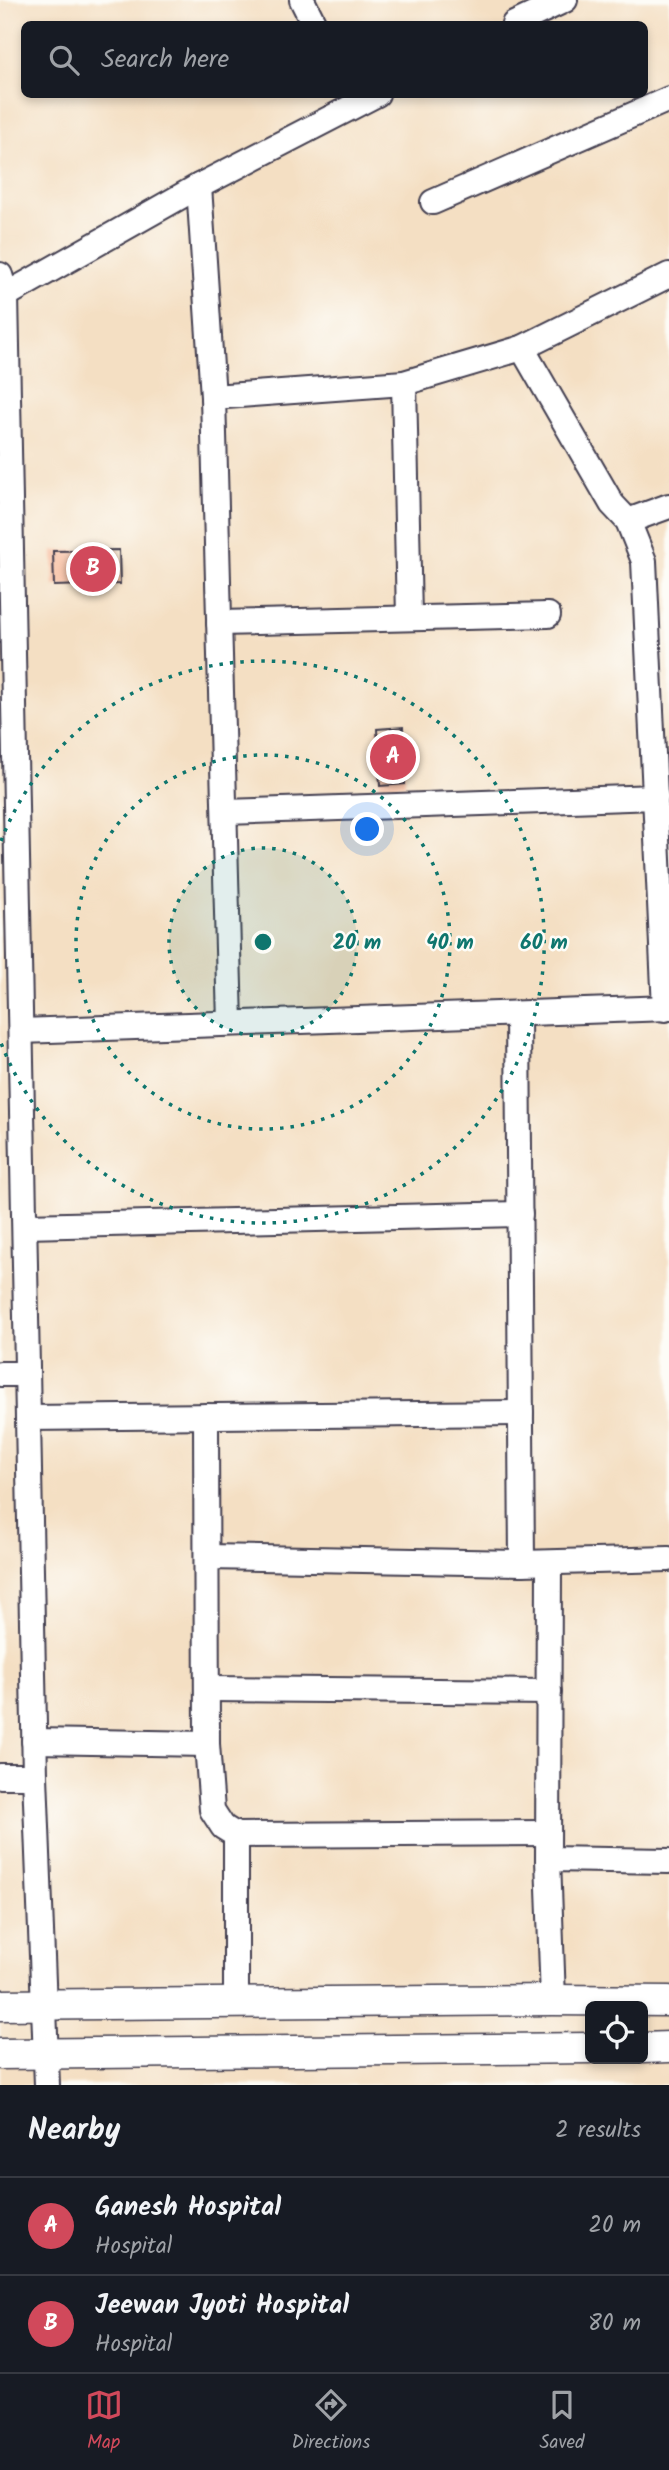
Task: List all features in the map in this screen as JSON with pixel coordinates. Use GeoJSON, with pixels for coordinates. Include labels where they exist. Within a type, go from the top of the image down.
{"type":"FeatureCollection","features":[{"type":"Feature","properties":{"kind":"street"},"geometry":{"type":"LineString","coordinates":[[303,0],[313,21]]}},
{"type":"Feature","properties":{"kind":"street"},"geometry":{"type":"LineString","coordinates":[[520,21],[565,0]]}},
{"type":"Feature","properties":{"kind":"street"},"geometry":{"type":"LineString","coordinates":[[433,202],[669,99]]}},
{"type":"Feature","properties":{"kind":"street"},"geometry":{"type":"LineString","coordinates":[[47,2085],[34,1741],[24,1226],[12,1184],[21,1031],[10,990],[2,289],[199,186],[351,100]]}},
{"type":"Feature","properties":{"kind":"street"},"geometry":{"type":"LineString","coordinates":[[199,186],[213,397],[230,1023]]}},
{"type":"Feature","properties":{"kind":"street"},"geometry":{"type":"LineString","coordinates":[[213,397],[404,383],[522,348],[669,275]]}},
{"type":"Feature","properties":{"kind":"street"},"geometry":{"type":"LineString","coordinates":[[21,1031],[667,1009],[644,561],[628,521],[612,504],[522,348]]}},
{"type":"Feature","properties":{"kind":"street"},"geometry":{"type":"LineString","coordinates":[[404,383],[409,618]]}},
{"type":"Feature","properties":{"kind":"street"},"geometry":{"type":"LineString","coordinates":[[628,521],[669,506]]}},
{"type":"Feature","properties":{"kind":"street"},"geometry":{"type":"LineString","coordinates":[[219,623],[548,615]]}},
{"type":"Feature","properties":{"kind":"street"},"geometry":{"type":"LineString","coordinates":[[225,812],[656,797]]}},
{"type":"Feature","properties":{"kind":"street"},"geometry":{"type":"LineString","coordinates":[[518,1014],[522,1563]]}},
{"type":"Feature","properties":{"kind":"street"},"geometry":{"type":"LineString","coordinates":[[24,1226],[520,1214]]}},
{"type":"Feature","properties":{"kind":"street"},"geometry":{"type":"LineString","coordinates":[[0,1374],[27,1374]]}},
{"type":"Feature","properties":{"kind":"street"},"geometry":{"type":"LineString","coordinates":[[28,1418],[521,1413]]}},
{"type":"Feature","properties":{"kind":"street"},"geometry":{"type":"LineString","coordinates":[[206,1416],[207,1744],[212,1810],[223,1827],[236,1835],[548,1833]]}},
{"type":"Feature","properties":{"kind":"street"},"geometry":{"type":"LineString","coordinates":[[207,1557],[522,1563],[669,1559]]}},
{"type":"Feature","properties":{"kind":"street"},"geometry":{"type":"LineString","coordinates":[[550,1563],[548,1859],[553,2000]]}},
{"type":"Feature","properties":{"kind":"street"},"geometry":{"type":"LineString","coordinates":[[208,1689],[549,1692]]}},
{"type":"Feature","properties":{"kind":"street"},"geometry":{"type":"LineString","coordinates":[[34,1741],[207,1744]]}},
{"type":"Feature","properties":{"kind":"street"},"geometry":{"type":"LineString","coordinates":[[0,1776],[35,1776]]}},
{"type":"Feature","properties":{"kind":"street"},"geometry":{"type":"LineString","coordinates":[[236,1835],[236,2002]]}},
{"type":"Feature","properties":{"kind":"street"},"geometry":{"type":"LineString","coordinates":[[548,1859],[669,1861]]}},
{"type":"Feature","properties":{"kind":"street"},"geometry":{"type":"LineString","coordinates":[[0,2005],[669,2001]]}},
{"type":"Feature","properties":{"kind":"street"},"geometry":{"type":"LineString","coordinates":[[648,2048],[669,2047]]}},
{"type":"Feature","properties":{"kind":"street"},"geometry":{"type":"LineString","coordinates":[[0,2054],[585,2048]]}},
{"type":"Feature","properties":{"kind":"building"},"geometry":{"type":"Polygon","coordinates":[[[119,550],[120,584],[54,586],[53,551],[119,550]]]}},
{"type":"Feature","properties":{"kind":"building"},"geometry":{"type":"Polygon","coordinates":[[[403,727],[405,784],[380,786],[377,729],[403,727]]]}},
{"type":"Feature","properties":{"kind":"place","name":"Jeewan Jyoti Hospital"},"geometry":{"type":"Point","coordinates":[93,569]}},
{"type":"Feature","properties":{"kind":"place","name":"Ganesh Hospital"},"geometry":{"type":"Point","coordinates":[393,757]}}]}
